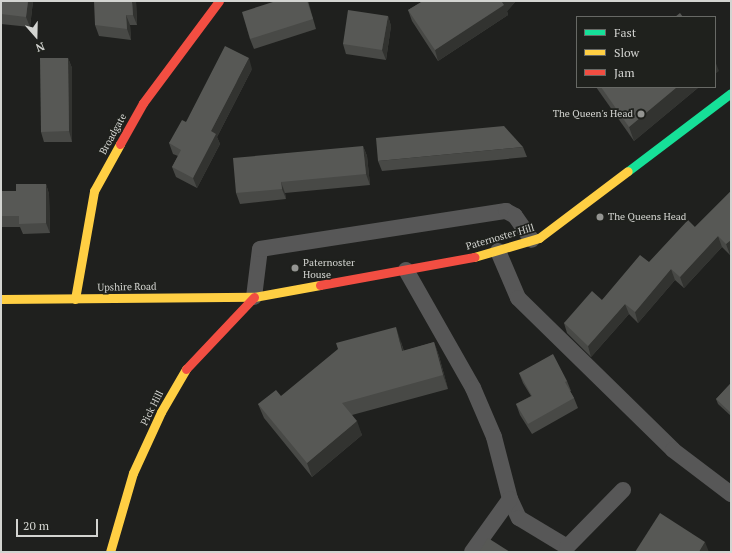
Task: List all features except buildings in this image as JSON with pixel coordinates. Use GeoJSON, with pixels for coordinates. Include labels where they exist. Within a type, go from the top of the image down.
{"type":"FeatureCollection","features":[{"type":"Feature","properties":{"kind":"street","name":"Broadgate"},"geometry":{"type":"LineString","coordinates":[[75,299],[94,191],[143,103],[219,1]]}},
{"type":"Feature","properties":{"kind":"street","name":"Paternoster Hill"},"geometry":{"type":"LineString","coordinates":[[254,297],[406,270],[498,251],[539,238],[731,93]]}},
{"type":"Feature","properties":{"kind":"street","name":"Upshire Road"},"geometry":{"type":"LineString","coordinates":[[1,299],[254,297]]}},
{"type":"Feature","properties":{"kind":"street","name":"Pick Hill"},"geometry":{"type":"LineString","coordinates":[[110,552],[133,473],[161,412],[188,365],[228,327],[254,297]]}},
{"type":"Feature","properties":{"kind":"lane"},"geometry":{"type":"LineString","coordinates":[[254,297],[260,249],[506,211],[515,216],[532,240]]}},
{"type":"Feature","properties":{"kind":"lane"},"geometry":{"type":"LineString","coordinates":[[498,251],[518,298],[673,450],[731,494]]}},
{"type":"Feature","properties":{"kind":"lane"},"geometry":{"type":"LineString","coordinates":[[406,270],[473,388],[494,437],[510,499],[519,518],[567,547],[622,490]]}},
{"type":"Feature","properties":{"kind":"lane"},"geometry":{"type":"LineString","coordinates":[[472,552],[510,499]]}},
{"type":"Feature","properties":{"kind":"traffic: fast"},"geometry":{"type":"LineString","coordinates":[[628,171],[731,93]]}},
{"type":"Feature","properties":{"kind":"traffic: slow"},"geometry":{"type":"LineString","coordinates":[[75,299],[94,191],[120,144]]}},
{"type":"Feature","properties":{"kind":"traffic: slow"},"geometry":{"type":"LineString","coordinates":[[474,257],[539,238],[628,171]]}},
{"type":"Feature","properties":{"kind":"traffic: slow"},"geometry":{"type":"LineString","coordinates":[[1,299],[254,297],[320,285]]}},
{"type":"Feature","properties":{"kind":"traffic: slow"},"geometry":{"type":"LineString","coordinates":[[110,552],[133,473],[161,412],[186,369]]}},
{"type":"Feature","properties":{"kind":"traffic: jam"},"geometry":{"type":"LineString","coordinates":[[120,144],[143,103],[219,1]]}},
{"type":"Feature","properties":{"kind":"traffic: jam"},"geometry":{"type":"LineString","coordinates":[[320,285],[474,257]]}},
{"type":"Feature","properties":{"kind":"traffic: jam"},"geometry":{"type":"LineString","coordinates":[[186,369],[254,297]]}},
{"type":"Feature","properties":{"kind":"place","name":"The Queen's Head"},"geometry":{"type":"Point","coordinates":[641,114]}},
{"type":"Feature","properties":{"kind":"place","name":"The Queens Head"},"geometry":{"type":"Point","coordinates":[600,217]}},
{"type":"Feature","properties":{"kind":"place","name":"Paternoster House"},"geometry":{"type":"Point","coordinates":[295,268]}}]}
